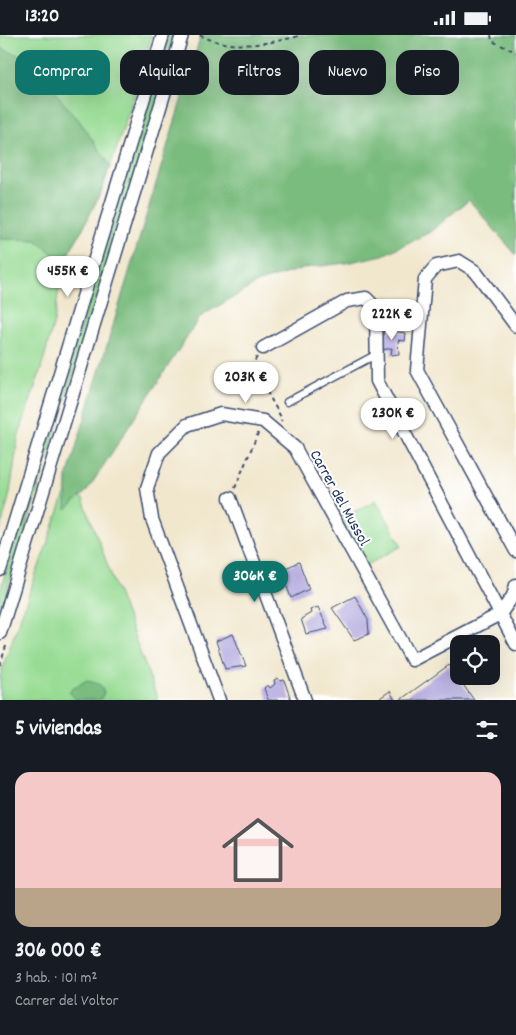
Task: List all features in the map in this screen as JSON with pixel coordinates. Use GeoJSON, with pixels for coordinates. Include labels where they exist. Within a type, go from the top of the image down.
{"type":"FeatureCollection","features":[{"type":"Feature","properties":{"kind":"street"},"geometry":{"type":"LineString","coordinates":[[0,570],[163,35]]}},
{"type":"Feature","properties":{"kind":"street"},"geometry":{"type":"LineString","coordinates":[[0,633],[182,35]]}},
{"type":"Feature","properties":{"kind":"street"},"geometry":{"type":"LineString","coordinates":[[516,326],[475,271],[460,261],[436,266],[425,279],[417,370],[516,551]]}},
{"type":"Feature","properties":{"kind":"street"},"geometry":{"type":"LineString","coordinates":[[263,348],[347,301],[366,298],[376,308],[377,381],[516,644]]}},
{"type":"Feature","properties":{"kind":"street","name":"Carrer del Mussol"},"geometry":{"type":"LineString","coordinates":[[219,700],[152,519],[147,488],[159,453],[187,425],[221,414],[262,421],[295,448],[412,660],[500,614]]}},
{"type":"Feature","properties":{"kind":"street"},"geometry":{"type":"LineString","coordinates":[[230,498],[305,700]]}},
{"type":"Feature","properties":{"kind":"street"},"geometry":{"type":"LineString","coordinates":[[500,614],[513,596],[516,585]]}},
{"type":"Feature","properties":{"kind":"lane"},"geometry":{"type":"LineString","coordinates":[[287,402],[377,355]]}},
{"type":"Feature","properties":{"kind":"path"},"geometry":{"type":"LineString","coordinates":[[200,35],[213,40],[260,45],[302,35]]}},
{"type":"Feature","properties":{"kind":"path"},"geometry":{"type":"LineString","coordinates":[[491,35],[492,41],[516,52]]}},
{"type":"Feature","properties":{"kind":"path"},"geometry":{"type":"LineString","coordinates":[[263,348],[252,365],[282,419],[276,432]]}},
{"type":"Feature","properties":{"kind":"path"},"geometry":{"type":"LineString","coordinates":[[230,498],[262,421]]}},
{"type":"Feature","properties":{"kind":"green space"},"geometry":{"type":"Polygon","coordinates":[[[0,35],[152,35],[148,50],[120,50],[120,95],[134,95],[102,190],[80,234],[63,262],[54,322],[41,369],[18,438],[10,493],[0,531],[0,35]]]}},
{"type":"Feature","properties":{"kind":"green space"},"geometry":{"type":"Polygon","coordinates":[[[170,35],[177,35],[172,50],[165,50],[170,35]]]}},
{"type":"Feature","properties":{"kind":"green space"},"geometry":{"type":"Polygon","coordinates":[[[201,35],[516,35],[516,255],[469,200],[430,232],[383,255],[346,263],[304,268],[259,282],[200,317],[87,491],[66,510],[67,477],[183,95],[209,95],[209,50],[196,50],[201,35]]]}},
{"type":"Feature","properties":{"kind":"green space"},"geometry":{"type":"Polygon","coordinates":[[[0,48],[15,54],[15,95],[58,95],[78,119],[110,165],[90,215],[63,262],[36,240],[0,239],[0,48]]]}},
{"type":"Feature","properties":{"kind":"green space"},"geometry":{"type":"Polygon","coordinates":[[[152,95],[159,95],[0,613],[0,591],[152,95]]]}},
{"type":"Feature","properties":{"kind":"green space"},"geometry":{"type":"Polygon","coordinates":[[[67,489],[83,499],[158,700],[0,700],[0,677],[3,666],[67,489]]]}},
{"type":"Feature","properties":{"kind":"green space"},"geometry":{"type":"Polygon","coordinates":[[[376,500],[402,546],[365,566],[341,519],[376,500]]]}},
{"type":"Feature","properties":{"kind":"green space"},"geometry":{"type":"Polygon","coordinates":[[[87,680],[100,685],[104,693],[100,700],[76,700],[69,691],[87,680]]]}},
{"type":"Feature","properties":{"kind":"building"},"geometry":{"type":"Polygon","coordinates":[[[383,330],[406,333],[405,341],[398,340],[399,354],[391,355],[392,348],[382,350],[383,330]]]}},
{"type":"Feature","properties":{"kind":"building"},"geometry":{"type":"Polygon","coordinates":[[[299,562],[309,589],[291,598],[281,570],[299,562]]]}},
{"type":"Feature","properties":{"kind":"building"},"geometry":{"type":"Polygon","coordinates":[[[355,596],[368,620],[369,634],[354,640],[332,608],[355,596]]]}},
{"type":"Feature","properties":{"kind":"building"},"geometry":{"type":"Polygon","coordinates":[[[318,607],[328,629],[306,634],[301,619],[311,613],[310,610],[318,607]]]}},
{"type":"Feature","properties":{"kind":"building"},"geometry":{"type":"Polygon","coordinates":[[[233,634],[246,666],[225,669],[216,641],[233,634]]]}},
{"type":"Feature","properties":{"kind":"building"},"geometry":{"type":"Polygon","coordinates":[[[449,665],[450,685],[463,685],[474,700],[400,700],[449,665]]]}},
{"type":"Feature","properties":{"kind":"building"},"geometry":{"type":"Polygon","coordinates":[[[278,678],[280,681],[284,680],[291,700],[268,700],[264,688],[268,685],[270,688],[275,684],[274,680],[278,678]]]}},
{"type":"Feature","properties":{"kind":"building"},"geometry":{"type":"Polygon","coordinates":[[[390,691],[395,700],[381,700],[380,698],[390,691]]]}}]}
